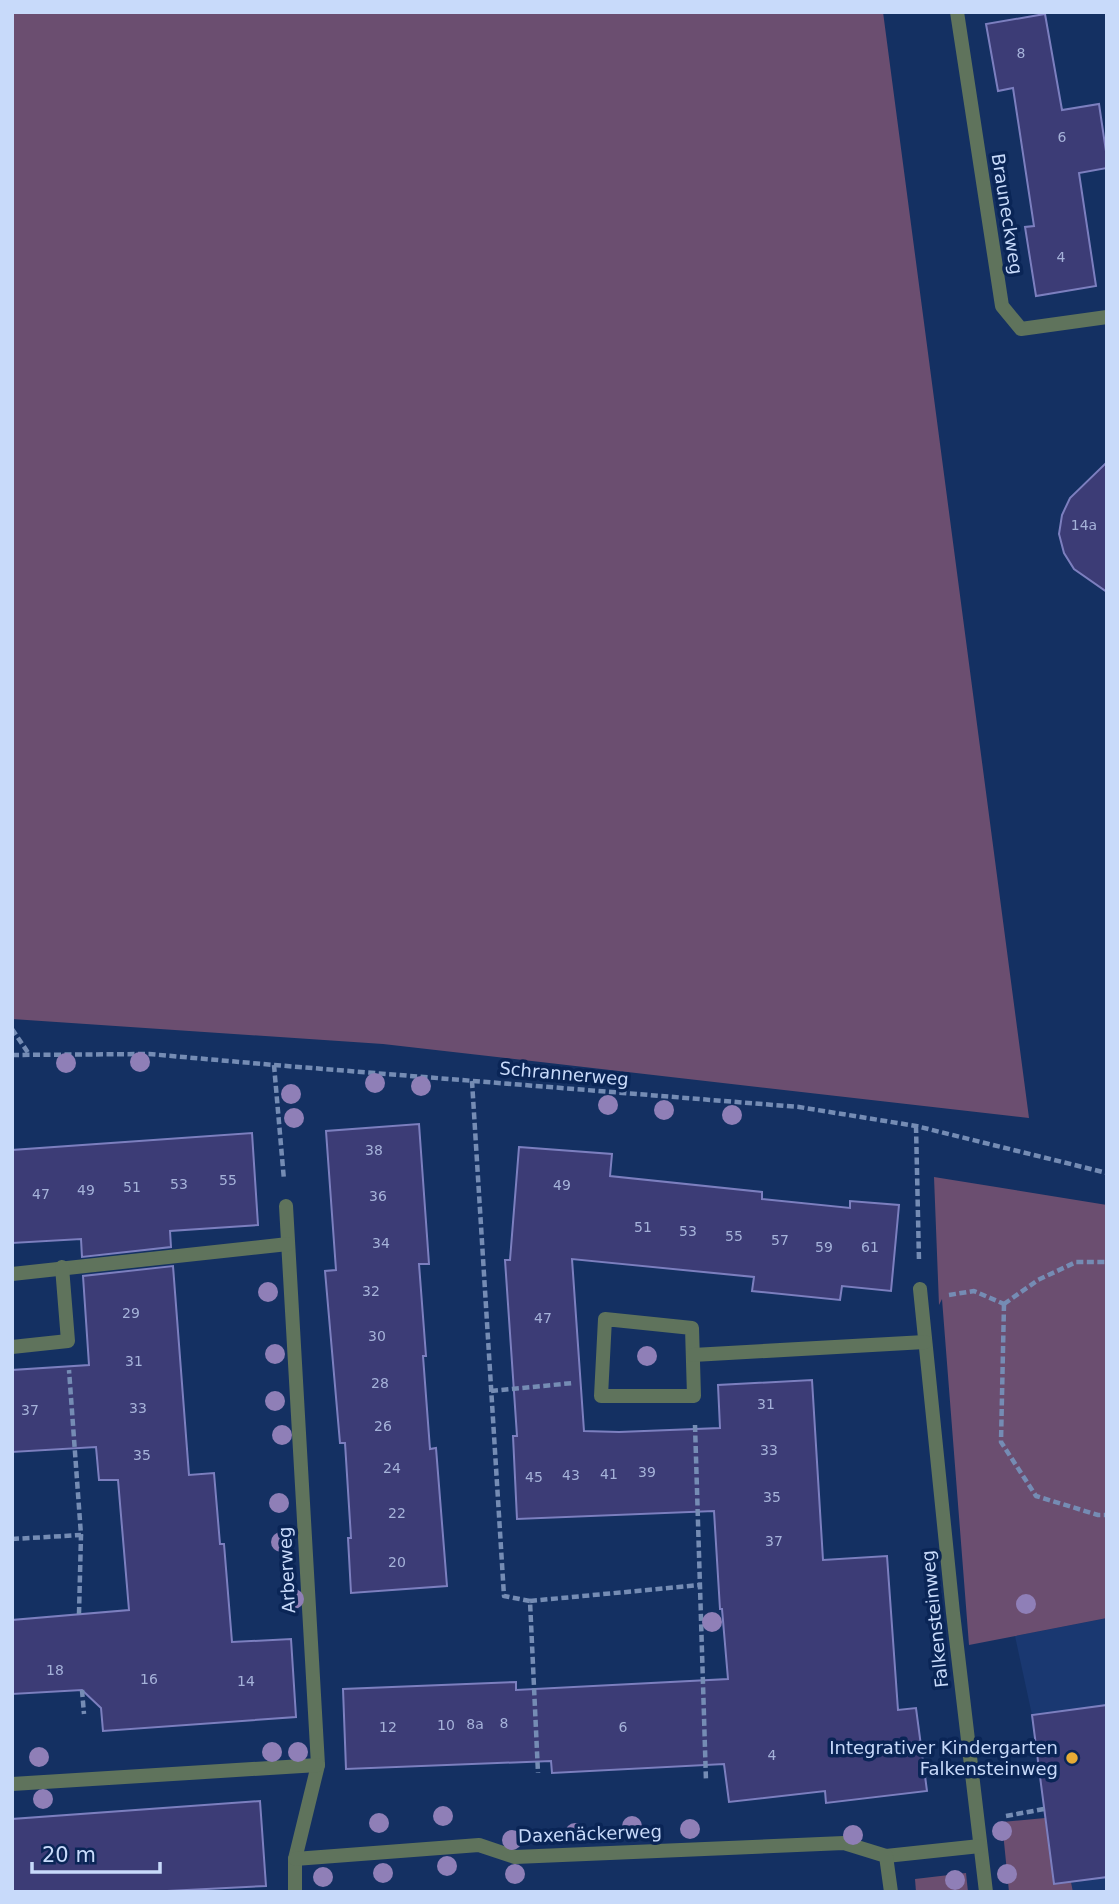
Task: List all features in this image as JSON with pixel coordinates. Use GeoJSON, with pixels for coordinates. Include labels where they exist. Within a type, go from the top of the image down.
{"type":"FeatureCollection","features":[{"type":"Feature","properties":{"kind":"street","name":"Brauneckweg"},"geometry":{"type":"LineString","coordinates":[[957,12],[1002,306],[1021,329],[1107,317]]}},
{"type":"Feature","properties":{"kind":"street","name":"Arberweg"},"geometry":{"type":"LineString","coordinates":[[286,1206],[318,1765],[295,1858],[295,1892]]}},
{"type":"Feature","properties":{"kind":"street"},"geometry":{"type":"LineString","coordinates":[[12,1273],[288,1244]]}},
{"type":"Feature","properties":{"kind":"street"},"geometry":{"type":"LineString","coordinates":[[12,1347],[68,1341],[62,1267]]}},
{"type":"Feature","properties":{"kind":"street","name":"Falkensteinweg"},"geometry":{"type":"LineString","coordinates":[[920,1293],[953,1613],[986,1892]]}},
{"type":"Feature","properties":{"kind":"street"},"geometry":{"type":"LineString","coordinates":[[605,1319],[692,1328],[693,1355],[694,1396],[601,1396],[605,1319]]}},
{"type":"Feature","properties":{"kind":"street"},"geometry":{"type":"LineString","coordinates":[[693,1355],[925,1342]]}},
{"type":"Feature","properties":{"kind":"street"},"geometry":{"type":"LineString","coordinates":[[12,1784],[318,1765]]}},
{"type":"Feature","properties":{"kind":"street","name":"Daxenäckerweg"},"geometry":{"type":"LineString","coordinates":[[295,1858],[479,1845],[515,1857],[844,1843],[886,1856],[980,1846]]}},
{"type":"Feature","properties":{"kind":"street"},"geometry":{"type":"LineString","coordinates":[[886,1856],[891,1892]]}},
{"type":"Feature","properties":{"kind":"path"},"geometry":{"type":"LineString","coordinates":[[12,1029],[29,1055]]}},
{"type":"Feature","properties":{"kind":"path","name":"Schrannerweg"},"geometry":{"type":"LineString","coordinates":[[12,1055],[149,1054],[799,1107],[916,1126],[1107,1173]]}},
{"type":"Feature","properties":{"kind":"path"},"geometry":{"type":"LineString","coordinates":[[274,1066],[286,1206]]}},
{"type":"Feature","properties":{"kind":"path"},"geometry":{"type":"LineString","coordinates":[[472,1081],[504,1596],[530,1601],[700,1585]]}},
{"type":"Feature","properties":{"kind":"path"},"geometry":{"type":"LineString","coordinates":[[916,1126],[920,1293],[942,1296],[974,1291],[1004,1304]]}},
{"type":"Feature","properties":{"kind":"path"},"geometry":{"type":"LineString","coordinates":[[1004,1304],[1038,1280],[1076,1262],[1107,1262]]}},
{"type":"Feature","properties":{"kind":"path"},"geometry":{"type":"LineString","coordinates":[[1004,1304],[1001,1442],[1036,1496],[1098,1515],[1107,1515]]}},
{"type":"Feature","properties":{"kind":"path"},"geometry":{"type":"LineString","coordinates":[[68,1341],[81,1535],[79,1614]]}},
{"type":"Feature","properties":{"kind":"path"},"geometry":{"type":"LineString","coordinates":[[491,1391],[601,1380]]}},
{"type":"Feature","properties":{"kind":"path"},"geometry":{"type":"LineString","coordinates":[[694,1396],[706,1781]]}},
{"type":"Feature","properties":{"kind":"path"},"geometry":{"type":"LineString","coordinates":[[12,1539],[81,1535]]}},
{"type":"Feature","properties":{"kind":"path"},"geometry":{"type":"LineString","coordinates":[[530,1601],[538,1773]]}},
{"type":"Feature","properties":{"kind":"path"},"geometry":{"type":"LineString","coordinates":[[82,1689],[84,1714]]}},
{"type":"Feature","properties":{"kind":"path"},"geometry":{"type":"LineString","coordinates":[[978,1820],[1044,1810]]}},
{"type":"Feature","properties":{"kind":"shaded area"},"geometry":{"type":"Polygon","coordinates":[[[12,12],[883,12],[1029,1118],[383,1044],[12,1019],[12,12]]]}},
{"type":"Feature","properties":{"kind":"shaded area"},"geometry":{"type":"Polygon","coordinates":[[[934,1177],[1107,1205],[1107,1618],[969,1645],[942,1299],[939,1305],[934,1177]]]}},
{"type":"Feature","properties":{"kind":"shaded area","name":"Integrativer Kindergarten Falkensteinweg"},"geometry":{"type":"Polygon","coordinates":[[[1107,1618],[1107,1892],[1073,1892],[1071,1882],[1054,1884],[1032,1715],[1015,1636],[1107,1618]]]}},
{"type":"Feature","properties":{"kind":"shaded area"},"geometry":{"type":"Polygon","coordinates":[[[1045,1818],[1054,1884],[1071,1882],[1073,1892],[1009,1892],[1002,1822],[1045,1818]]]}},
{"type":"Feature","properties":{"kind":"shaded area"},"geometry":{"type":"Polygon","coordinates":[[[966,1873],[968,1892],[916,1892],[915,1879],[966,1873]]]}},
{"type":"Feature","properties":{"kind":"building"},"geometry":{"type":"Polygon","coordinates":[[[1045,14],[1062,110],[1099,104],[1107,168],[1079,173],[1096,286],[1036,296],[1025,227],[1034,226],[1013,88],[998,91],[986,24],[1045,14]]]}},
{"type":"Feature","properties":{"kind":"building"},"geometry":{"type":"Polygon","coordinates":[[[1107,462],[1107,592],[1074,569],[1064,553],[1059,534],[1062,515],[1070,498],[1107,462]]]}},
{"type":"Feature","properties":{"kind":"building"},"geometry":{"type":"Polygon","coordinates":[[[419,1124],[429,1264],[419,1264],[426,1356],[423,1356],[430,1449],[436,1448],[447,1586],[351,1593],[348,1538],[351,1538],[345,1443],[340,1443],[325,1271],[336,1270],[326,1131],[419,1124]]]}},
{"type":"Feature","properties":{"kind":"building"},"geometry":{"type":"Polygon","coordinates":[[[252,1133],[258,1225],[170,1231],[171,1247],[82,1257],[81,1239],[12,1243],[12,1150],[252,1133]]]}},
{"type":"Feature","properties":{"kind":"building"},"geometry":{"type":"Polygon","coordinates":[[[519,1147],[612,1154],[610,1176],[762,1192],[762,1199],[850,1208],[850,1201],[899,1205],[891,1291],[842,1286],[840,1300],[752,1291],[754,1277],[572,1259],[584,1431],[720,1428],[718,1385],[812,1380],[823,1560],[887,1556],[898,1710],[916,1708],[927,1791],[826,1803],[825,1791],[729,1802],[724,1764],[552,1773],[551,1761],[346,1769],[343,1689],[516,1682],[516,1690],[728,1679],[720,1609],[714,1511],[517,1519],[513,1436],[517,1436],[505,1260],[510,1260],[519,1147]]]}},
{"type":"Feature","properties":{"kind":"building"},"geometry":{"type":"Polygon","coordinates":[[[173,1266],[189,1475],[214,1473],[220,1544],[224,1544],[232,1642],[291,1639],[296,1717],[103,1731],[101,1708],[82,1690],[12,1694],[12,1620],[129,1610],[118,1480],[99,1480],[96,1447],[12,1452],[12,1370],[89,1365],[83,1276],[173,1266]]]}},
{"type":"Feature","properties":{"kind":"building"},"geometry":{"type":"Polygon","coordinates":[[[1107,1705],[1107,1877],[1054,1884],[1032,1715],[1107,1705]]]}},
{"type":"Feature","properties":{"kind":"building"},"geometry":{"type":"Polygon","coordinates":[[[260,1801],[266,1886],[147,1892],[12,1892],[12,1819],[260,1801]]]}},
{"type":"Feature","properties":{"kind":"place","name":"Integrativer Kindergarten Falkensteinweg"},"geometry":{"type":"Point","coordinates":[1072,1758]}}]}
